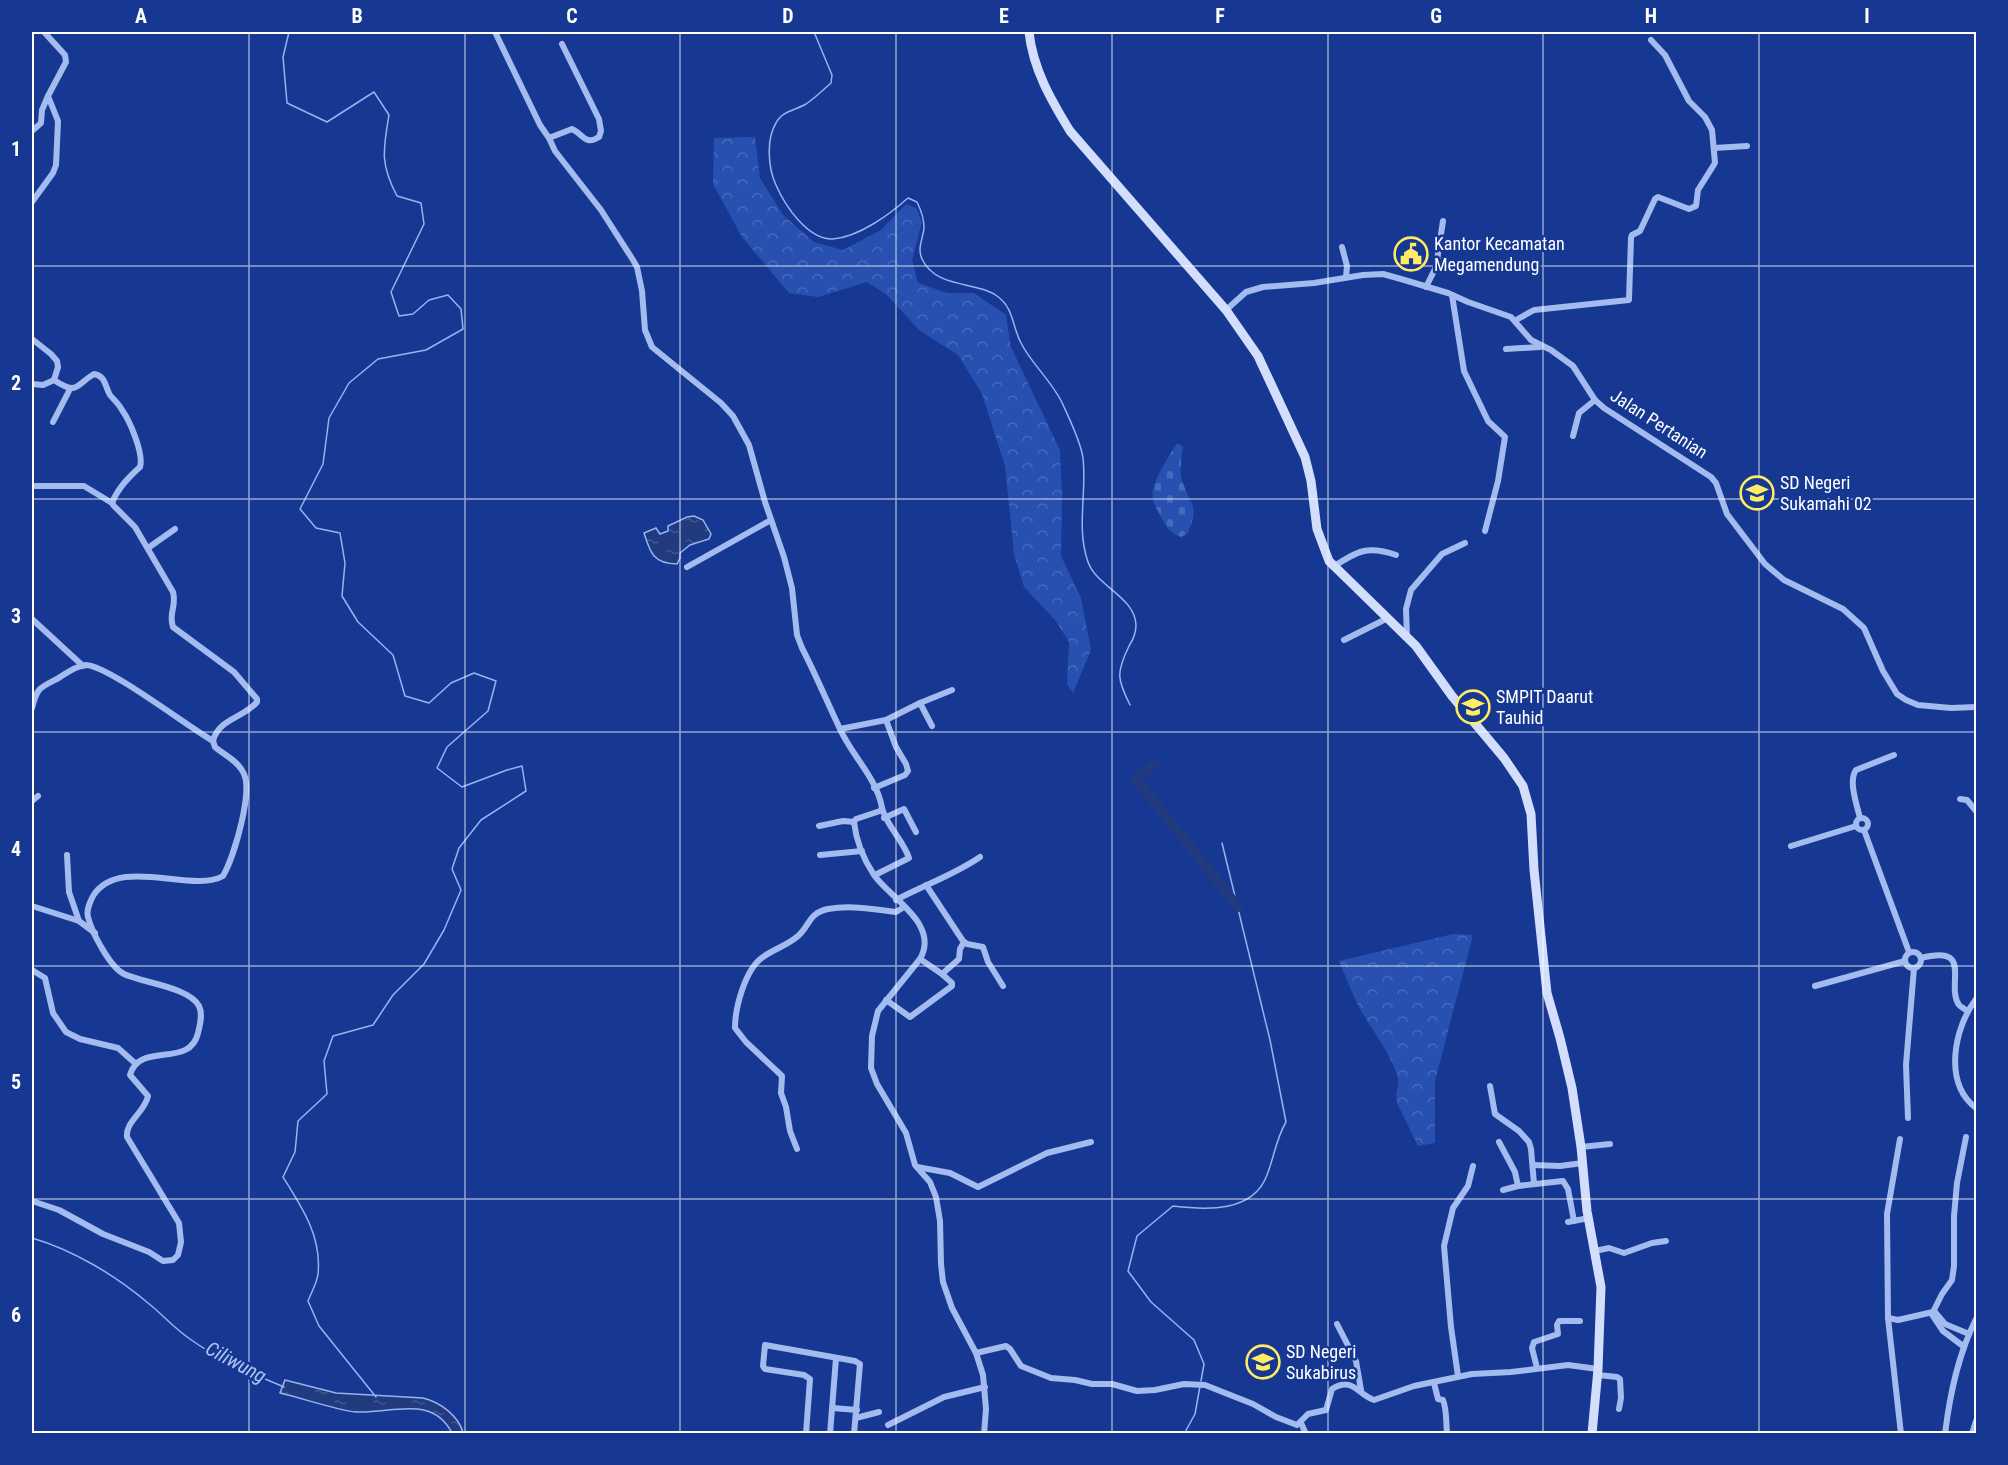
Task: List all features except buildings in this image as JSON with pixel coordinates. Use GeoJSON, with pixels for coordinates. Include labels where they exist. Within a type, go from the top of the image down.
{"type":"FeatureCollection","features":[{"type":"Feature","properties":{"kind":"street"},"geometry":{"type":"LineString","coordinates":[[32,131],[40,126],[42,110],[65,66],[66,59],[44,32]]}},
{"type":"Feature","properties":{"kind":"street"},"geometry":{"type":"LineString","coordinates":[[495,32],[555,151],[601,210],[637,267],[642,291],[645,330],[651,347],[721,403],[739,425],[749,445],[792,588],[799,642],[840,729],[863,765],[882,808],[884,818],[897,834],[909,858],[874,875]]}},
{"type":"Feature","properties":{"kind":"street"},"geometry":{"type":"LineString","coordinates":[[1029,32],[1038,71],[1070,131],[1226,310],[1258,356],[1305,457],[1320,543],[1325,555],[1333,567],[1407,636],[1504,758],[1523,786],[1531,814],[1534,870],[1547,993],[1568,1071],[1601,1294],[1598,1372],[1592,1434]]}},
{"type":"Feature","properties":{"kind":"street"},"geometry":{"type":"LineString","coordinates":[[1516,321],[1525,313],[1533,310],[1629,300],[1631,236],[1640,231],[1657,198],[1689,209],[1696,206],[1698,190],[1714,165],[1712,130],[1708,122],[1691,104],[1665,55],[1651,40]]}},
{"type":"Feature","properties":{"kind":"street"},"geometry":{"type":"LineString","coordinates":[[549,138],[574,129],[584,140],[592,141],[599,137],[601,131],[598,119],[562,44]]}},
{"type":"Feature","properties":{"kind":"street"},"geometry":{"type":"LineString","coordinates":[[32,202],[53,173],[56,165],[58,121],[48,96]]}},
{"type":"Feature","properties":{"kind":"street"},"geometry":{"type":"LineString","coordinates":[[1714,148],[1747,146]]}},
{"type":"Feature","properties":{"kind":"street"},"geometry":{"type":"LineString","coordinates":[[1426,286],[1436,267],[1443,220]]}},
{"type":"Feature","properties":{"kind":"street"},"geometry":{"type":"LineString","coordinates":[[1342,247],[1347,266],[1346,277]]}},
{"type":"Feature","properties":{"kind":"street","name":"Jalan Pertanian"},"geometry":{"type":"LineString","coordinates":[[1226,310],[1244,294],[1256,289],[1279,284],[1314,283],[1346,277],[1383,274],[1426,286],[1509,315],[1533,342],[1573,366],[1595,400],[1711,477],[1716,483],[1727,514],[1767,567],[1788,581],[1843,609],[1864,628],[1889,683],[1901,698],[1925,706],[1977,707]]}},
{"type":"Feature","properties":{"kind":"street"},"geometry":{"type":"LineString","coordinates":[[1452,295],[1464,371],[1488,421],[1505,436],[1498,481],[1485,531]]}},
{"type":"Feature","properties":{"kind":"street"},"geometry":{"type":"LineString","coordinates":[[32,339],[51,354],[57,361],[58,367],[54,380],[43,385],[32,384]]}},
{"type":"Feature","properties":{"kind":"street"},"geometry":{"type":"LineString","coordinates":[[1506,349],[1544,347]]}},
{"type":"Feature","properties":{"kind":"street"},"geometry":{"type":"LineString","coordinates":[[53,422],[70,389],[79,386],[92,375],[101,376],[110,394],[125,414],[136,440],[141,465],[125,482],[112,503]]}},
{"type":"Feature","properties":{"kind":"street"},"geometry":{"type":"LineString","coordinates":[[54,380],[70,389]]}},
{"type":"Feature","properties":{"kind":"street"},"geometry":{"type":"LineString","coordinates":[[1573,436],[1577,416],[1595,400]]}},
{"type":"Feature","properties":{"kind":"street"},"geometry":{"type":"LineString","coordinates":[[32,486],[84,486],[112,503],[135,527],[173,592],[176,601],[171,617],[173,627],[234,672],[252,691],[257,702],[220,727],[213,741]]}},
{"type":"Feature","properties":{"kind":"street"},"geometry":{"type":"LineString","coordinates":[[687,567],[771,520]]}},
{"type":"Feature","properties":{"kind":"street"},"geometry":{"type":"LineString","coordinates":[[148,548],[174,529]]}},
{"type":"Feature","properties":{"kind":"street"},"geometry":{"type":"LineString","coordinates":[[1407,636],[1406,609],[1412,590],[1442,554],[1465,543]]}},
{"type":"Feature","properties":{"kind":"street"},"geometry":{"type":"LineString","coordinates":[[1333,567],[1354,554],[1369,549],[1378,549],[1396,555]]}},
{"type":"Feature","properties":{"kind":"street"},"geometry":{"type":"LineString","coordinates":[[1344,640],[1388,618]]}},
{"type":"Feature","properties":{"kind":"street"},"geometry":{"type":"LineString","coordinates":[[32,619],[83,666]]}},
{"type":"Feature","properties":{"kind":"street"},"geometry":{"type":"LineString","coordinates":[[32,708],[39,688],[83,666],[91,667],[112,676],[213,741],[218,749],[238,764],[248,783],[244,812],[225,874],[221,878],[211,880],[126,877],[111,881],[97,892],[88,909],[88,919],[108,958],[118,970],[182,993],[195,1001],[200,1009],[196,1040],[192,1046],[186,1051],[148,1057],[136,1064],[130,1075],[145,1090],[147,1099],[127,1128],[128,1142],[177,1218],[181,1242],[176,1258],[170,1261],[160,1260],[149,1252],[103,1234],[59,1210],[32,1201]]}},
{"type":"Feature","properties":{"kind":"street"},"geometry":{"type":"LineString","coordinates":[[840,729],[886,720],[952,690]]}},
{"type":"Feature","properties":{"kind":"street"},"geometry":{"type":"LineString","coordinates":[[920,703],[932,726]]}},
{"type":"Feature","properties":{"kind":"street"},"geometry":{"type":"LineString","coordinates":[[874,788],[905,775],[908,771],[886,720]]}},
{"type":"Feature","properties":{"kind":"street"},"geometry":{"type":"LineString","coordinates":[[1860,818],[1852,781],[1853,772],[1894,755]]}},
{"type":"Feature","properties":{"kind":"street"},"geometry":{"type":"LineString","coordinates":[[32,801],[38,796]]}},
{"type":"Feature","properties":{"kind":"street"},"geometry":{"type":"LineString","coordinates":[[1960,799],[1967,800],[1977,811]]}},
{"type":"Feature","properties":{"kind":"street"},"geometry":{"type":"LineString","coordinates":[[819,826],[843,821],[854,822],[882,808]]}},
{"type":"Feature","properties":{"kind":"street"},"geometry":{"type":"LineString","coordinates":[[884,818],[904,809],[916,832]]}},
{"type":"Feature","properties":{"kind":"street"},"geometry":{"type":"LineString","coordinates":[[1856,826],[1856,821],[1860,818]]}},
{"type":"Feature","properties":{"kind":"street"},"geometry":{"type":"LineString","coordinates":[[1860,818],[1865,818],[1868,822],[1864,830]]}},
{"type":"Feature","properties":{"kind":"street"},"geometry":{"type":"LineString","coordinates":[[854,822],[862,851],[874,875],[917,919],[922,929],[924,950],[920,959],[886,1000],[875,1019],[871,1068],[877,1084],[906,1133],[917,1167],[930,1182],[939,1207],[941,1273],[952,1308],[976,1353],[984,1375],[984,1434]]}},
{"type":"Feature","properties":{"kind":"street"},"geometry":{"type":"LineString","coordinates":[[1856,826],[1864,830]]}},
{"type":"Feature","properties":{"kind":"street"},"geometry":{"type":"LineString","coordinates":[[1791,846],[1856,826]]}},
{"type":"Feature","properties":{"kind":"street"},"geometry":{"type":"LineString","coordinates":[[1864,830],[1909,952]]}},
{"type":"Feature","properties":{"kind":"street"},"geometry":{"type":"LineString","coordinates":[[820,855],[862,851]]}},
{"type":"Feature","properties":{"kind":"street"},"geometry":{"type":"LineString","coordinates":[[68,855],[69,892],[78,921]]}},
{"type":"Feature","properties":{"kind":"street"},"geometry":{"type":"LineString","coordinates":[[896,900],[946,875],[959,871],[980,857]]}},
{"type":"Feature","properties":{"kind":"street"},"geometry":{"type":"LineString","coordinates":[[926,885],[964,942],[982,946],[988,962],[1004,986]]}},
{"type":"Feature","properties":{"kind":"street"},"geometry":{"type":"LineString","coordinates":[[32,906],[78,921],[95,933]]}},
{"type":"Feature","properties":{"kind":"street"},"geometry":{"type":"LineString","coordinates":[[797,1149],[790,1131],[782,1093],[782,1076],[746,1042],[735,1028],[737,1007],[746,983],[757,962],[797,937],[810,919],[820,912],[829,909],[871,908],[896,912],[904,907]]}},
{"type":"Feature","properties":{"kind":"street"},"geometry":{"type":"LineString","coordinates":[[942,974],[959,959],[960,949],[964,942]]}},
{"type":"Feature","properties":{"kind":"street"},"geometry":{"type":"LineString","coordinates":[[1908,1118],[1906,1065],[1914,968],[1920,963],[1921,958],[1918,953],[1909,952]]}},
{"type":"Feature","properties":{"kind":"street"},"geometry":{"type":"LineString","coordinates":[[1909,952],[1905,961],[1909,967],[1914,968]]}},
{"type":"Feature","properties":{"kind":"street"},"geometry":{"type":"LineString","coordinates":[[1921,958],[1936,955],[1945,956],[1952,961],[1956,969],[1959,1004],[1967,1011]]}},
{"type":"Feature","properties":{"kind":"street"},"geometry":{"type":"LineString","coordinates":[[886,1000],[905,1016],[912,1016],[952,986],[942,974],[920,959]]}},
{"type":"Feature","properties":{"kind":"street"},"geometry":{"type":"LineString","coordinates":[[1815,986],[1905,961]]}},
{"type":"Feature","properties":{"kind":"street"},"geometry":{"type":"LineString","coordinates":[[32,970],[45,978],[52,1013],[66,1032],[80,1039],[118,1048],[136,1064]]}},
{"type":"Feature","properties":{"kind":"street"},"geometry":{"type":"LineString","coordinates":[[1977,999],[1967,1011],[1960,1030],[1956,1070],[1961,1093],[1977,1108]]}},
{"type":"Feature","properties":{"kind":"street"},"geometry":{"type":"LineString","coordinates":[[1490,1086],[1494,1111],[1527,1139],[1531,1149],[1534,1184]]}},
{"type":"Feature","properties":{"kind":"street"},"geometry":{"type":"LineString","coordinates":[[1933,1312],[1952,1280],[1957,1183],[1966,1137]]}},
{"type":"Feature","properties":{"kind":"street"},"geometry":{"type":"LineString","coordinates":[[1900,1138],[1887,1214],[1887,1318],[1901,1434]]}},
{"type":"Feature","properties":{"kind":"street"},"geometry":{"type":"LineString","coordinates":[[917,1167],[950,1173],[978,1186],[1020,1168],[1047,1153],[1091,1142]]}},
{"type":"Feature","properties":{"kind":"street"},"geometry":{"type":"LineString","coordinates":[[1499,1142],[1515,1172],[1518,1186]]}},
{"type":"Feature","properties":{"kind":"street"},"geometry":{"type":"LineString","coordinates":[[1581,1147],[1610,1144]]}},
{"type":"Feature","properties":{"kind":"street"},"geometry":{"type":"LineString","coordinates":[[1533,1166],[1582,1163]]}},
{"type":"Feature","properties":{"kind":"street"},"geometry":{"type":"LineString","coordinates":[[1458,1376],[1444,1246],[1453,1208],[1468,1186],[1473,1166]]}},
{"type":"Feature","properties":{"kind":"street"},"geometry":{"type":"LineString","coordinates":[[1503,1190],[1518,1186],[1565,1182],[1571,1221],[1589,1218]]}},
{"type":"Feature","properties":{"kind":"street"},"geometry":{"type":"LineString","coordinates":[[1595,1251],[1610,1248],[1624,1253],[1652,1243],[1666,1241]]}},
{"type":"Feature","properties":{"kind":"street"},"geometry":{"type":"LineString","coordinates":[[1887,1318],[1898,1320],[1933,1312]]}},
{"type":"Feature","properties":{"kind":"street"},"geometry":{"type":"LineString","coordinates":[[1933,1312],[1945,1324],[1969,1334]]}},
{"type":"Feature","properties":{"kind":"street"},"geometry":{"type":"LineString","coordinates":[[1933,1312],[1946,1334],[1963,1346]]}},
{"type":"Feature","properties":{"kind":"street"},"geometry":{"type":"LineString","coordinates":[[1945,1434],[1949,1397],[1963,1346],[1977,1319]]}},
{"type":"Feature","properties":{"kind":"street"},"geometry":{"type":"LineString","coordinates":[[1537,1368],[1532,1347],[1534,1342],[1558,1335],[1559,1321],[1580,1321]]}},
{"type":"Feature","properties":{"kind":"street"},"geometry":{"type":"LineString","coordinates":[[1337,1324],[1356,1361],[1361,1390]]}},
{"type":"Feature","properties":{"kind":"street"},"geometry":{"type":"LineString","coordinates":[[806,1434],[810,1379],[804,1375],[765,1369],[763,1366],[765,1345],[855,1361],[861,1366],[854,1434]]}},
{"type":"Feature","properties":{"kind":"street"},"geometry":{"type":"LineString","coordinates":[[976,1353],[1006,1346],[1010,1348],[1021,1366],[1051,1378],[1092,1384],[1112,1384],[1132,1390],[1155,1390],[1190,1384],[1205,1385],[1298,1425],[1308,1414],[1327,1409],[1334,1387],[1348,1385],[1361,1390],[1374,1400],[1413,1386],[1458,1376],[1568,1365],[1620,1379],[1619,1409]]}},
{"type":"Feature","properties":{"kind":"street"},"geometry":{"type":"LineString","coordinates":[[830,1434],[836,1358]]}},
{"type":"Feature","properties":{"kind":"street"},"geometry":{"type":"LineString","coordinates":[[1434,1383],[1438,1399],[1443,1400],[1446,1407],[1444,1411],[1447,1434]]}},
{"type":"Feature","properties":{"kind":"street"},"geometry":{"type":"LineString","coordinates":[[888,1425],[944,1397],[985,1387]]}},
{"type":"Feature","properties":{"kind":"street"},"geometry":{"type":"LineString","coordinates":[[833,1408],[856,1410]]}},
{"type":"Feature","properties":{"kind":"street"},"geometry":{"type":"LineString","coordinates":[[856,1418],[879,1412]]}},
{"type":"Feature","properties":{"kind":"street"},"geometry":{"type":"LineString","coordinates":[[1972,1434],[1977,1421]]}},
{"type":"Feature","properties":{"kind":"street"},"geometry":{"type":"LineString","coordinates":[[1301,1423],[1306,1434]]}},
{"type":"Feature","properties":{"kind":"green space"},"geometry":{"type":"Polygon","coordinates":[[[755,137],[760,178],[783,215],[814,242],[843,250],[881,230],[906,204],[916,208],[922,222],[912,260],[918,283],[947,293],[974,293],[1006,315],[1011,347],[1060,450],[1061,556],[1081,598],[1091,650],[1073,693],[1067,684],[1069,642],[1055,620],[1024,587],[1014,554],[1005,466],[982,394],[958,355],[919,330],[887,295],[867,282],[818,297],[789,293],[742,237],[713,184],[714,138],[755,137]]]}},
{"type":"Feature","properties":{"kind":"green space"},"geometry":{"type":"Polygon","coordinates":[[[1177,443],[1183,446],[1181,476],[1194,511],[1187,534],[1181,537],[1171,532],[1153,500],[1154,486],[1160,471],[1177,443]]]}},
{"type":"Feature","properties":{"kind":"green space"},"geometry":{"type":"Polygon","coordinates":[[[1453,934],[1473,935],[1435,1081],[1435,1143],[1418,1146],[1397,1103],[1398,1079],[1394,1066],[1358,1005],[1339,961],[1453,934]]]}},
{"type":"Feature","properties":{"kind":"water"},"geometry":{"type":"Polygon","coordinates":[[[694,516],[703,520],[711,534],[709,539],[690,545],[680,553],[677,564],[663,562],[654,556],[644,533],[656,528],[660,534],[668,531],[668,526],[694,516]]]}},
{"type":"Feature","properties":{"kind":"water"},"geometry":{"type":"Polygon","coordinates":[[[285,1380],[336,1393],[423,1398],[448,1411],[457,1421],[463,1433],[452,1433],[444,1421],[422,1410],[356,1412],[280,1393],[285,1380]]]}},
{"type":"Feature","properties":{"kind":"waterway"},"geometry":{"type":"LineString","coordinates":[[289,32],[283,57],[287,103],[327,122],[374,92],[389,115],[384,148],[385,166],[397,196],[421,203],[424,224],[391,292],[399,316],[413,314],[429,300],[448,295],[461,309],[463,329],[426,350],[378,359],[349,383],[329,418],[323,464],[300,509],[316,528],[340,533],[345,563],[342,596],[358,622],[393,655],[405,696],[429,703],[451,683],[474,673],[496,681],[488,711],[447,747],[437,768],[462,787],[522,766],[526,791],[481,820],[459,848],[452,869],[461,890],[444,930],[424,964],[393,995],[373,1025],[333,1036],[324,1061],[327,1094],[298,1121],[295,1152],[283,1177],[309,1223],[317,1247],[318,1274],[308,1301],[319,1326],[376,1397]]}},
{"type":"Feature","properties":{"kind":"waterway"},"geometry":{"type":"LineString","coordinates":[[814,32],[832,75],[831,83],[816,97],[782,116],[776,123],[769,145],[771,170],[776,185],[798,220],[806,228],[824,238],[833,239],[853,234],[883,217],[908,198],[917,202],[924,224],[921,255],[928,269],[947,280],[989,291],[1007,306],[1021,343],[1060,399],[1080,446],[1084,471],[1082,523],[1088,562],[1099,578],[1123,599],[1134,615],[1135,634],[1120,670],[1121,682],[1130,705]]}},
{"type":"Feature","properties":{"kind":"waterway"},"geometry":{"type":"LineString","coordinates":[[1155,764],[1136,779],[1238,907]]}},
{"type":"Feature","properties":{"kind":"waterway"},"geometry":{"type":"LineString","coordinates":[[1201,1381],[1204,1364],[1194,1340],[1151,1302],[1128,1271],[1137,1236],[1173,1206],[1214,1208],[1240,1203],[1251,1196],[1267,1175],[1277,1141],[1286,1122],[1270,1040],[1222,843]]}},
{"type":"Feature","properties":{"kind":"waterway","name":"Ciliwung"},"geometry":{"type":"LineString","coordinates":[[32,1238],[63,1249],[108,1273],[201,1347],[235,1366],[284,1387]]}},
{"type":"Feature","properties":{"kind":"waterway"},"geometry":{"type":"LineString","coordinates":[[1184,1434],[1195,1414],[1200,1386]]}},
{"type":"Feature","properties":{"kind":"place","name":"Kantor Kecamatan Megamendung"},"geometry":{"type":"Point","coordinates":[1411,254]}},
{"type":"Feature","properties":{"kind":"place","name":"SD Negeri Sukamahi 02"},"geometry":{"type":"Point","coordinates":[1757,493]}},
{"type":"Feature","properties":{"kind":"place","name":"SMPIT Daarut Tauhid"},"geometry":{"type":"Point","coordinates":[1473,707]}},
{"type":"Feature","properties":{"kind":"place","name":"SD Negeri Sukabirus"},"geometry":{"type":"Point","coordinates":[1263,1362]}}]}
